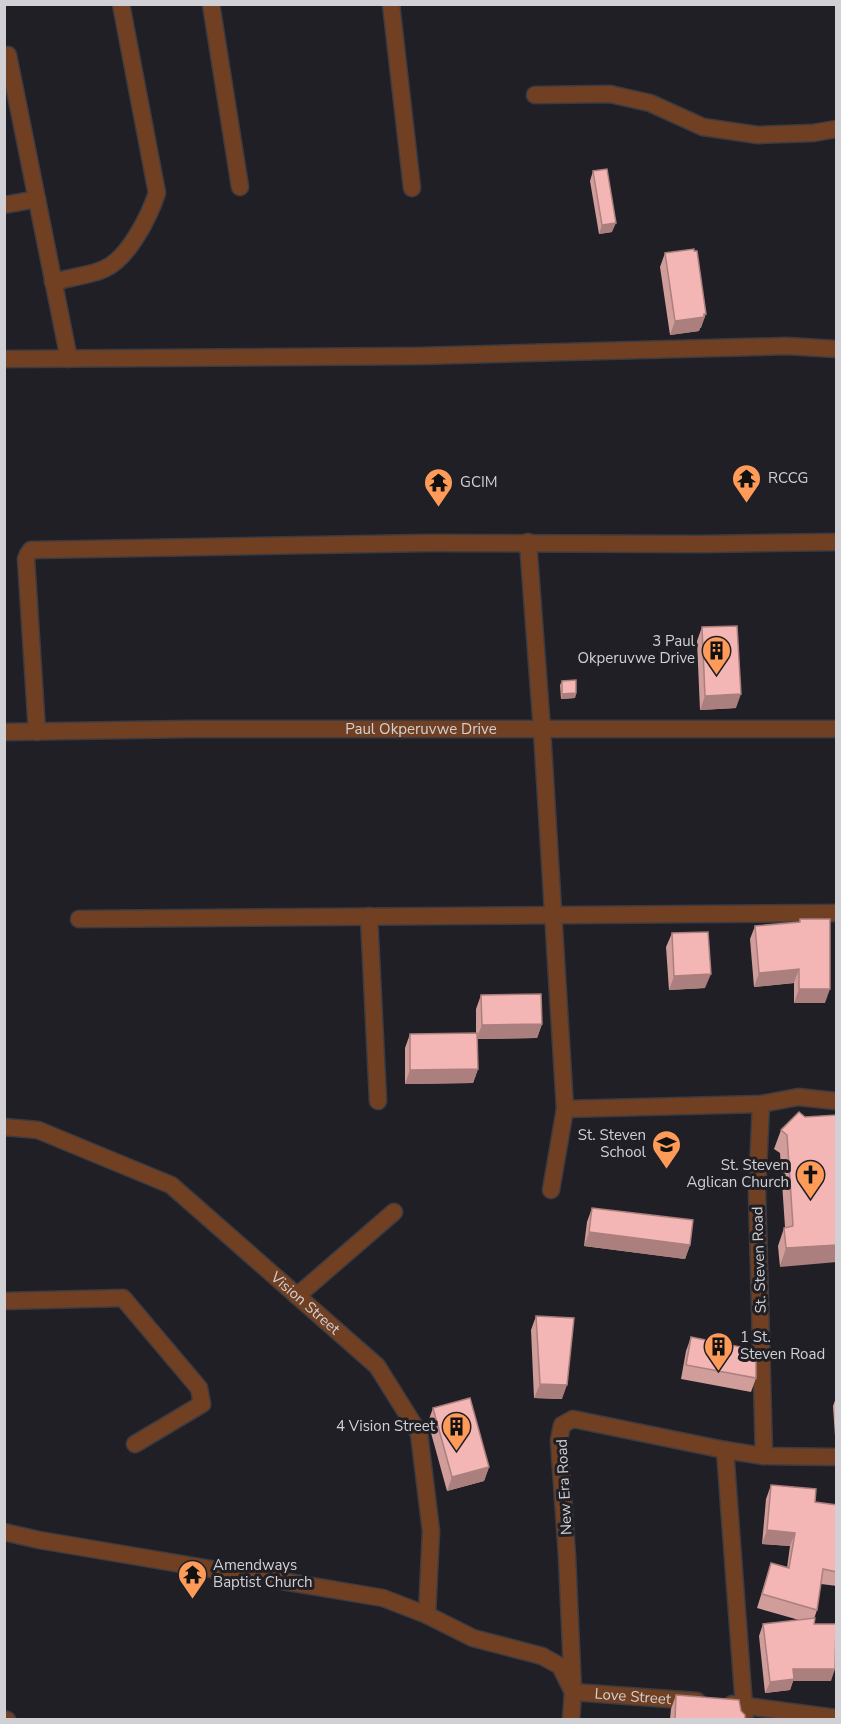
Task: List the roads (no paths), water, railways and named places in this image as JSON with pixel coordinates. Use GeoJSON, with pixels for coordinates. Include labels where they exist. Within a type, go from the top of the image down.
{"type":"FeatureCollection","features":[{"type":"Feature","properties":{"kind":"street"},"geometry":{"type":"LineString","coordinates":[[53,282],[104,269],[124,254],[152,208],[157,193],[121,4]]}},
{"type":"Feature","properties":{"kind":"street"},"geometry":{"type":"LineString","coordinates":[[210,4],[240,187]]}},
{"type":"Feature","properties":{"kind":"street"},"geometry":{"type":"LineString","coordinates":[[391,4],[412,188]]}},
{"type":"Feature","properties":{"kind":"street"},"geometry":{"type":"LineString","coordinates":[[8,55],[69,359]]}},
{"type":"Feature","properties":{"kind":"street"},"geometry":{"type":"LineString","coordinates":[[535,95],[610,94],[650,103],[703,127],[758,135],[813,133],[837,129]]}},
{"type":"Feature","properties":{"kind":"street"},"geometry":{"type":"LineString","coordinates":[[4,205],[37,199]]}},
{"type":"Feature","properties":{"kind":"street"},"geometry":{"type":"LineString","coordinates":[[4,359],[431,355],[787,346],[837,349]]}},
{"type":"Feature","properties":{"kind":"street"},"geometry":{"type":"LineString","coordinates":[[528,542],[565,1109],[551,1190]]}},
{"type":"Feature","properties":{"kind":"street"},"geometry":{"type":"LineString","coordinates":[[37,732],[27,559],[31,550],[426,543],[837,542]]}},
{"type":"Feature","properties":{"kind":"street","name":"Paul Okperuvwe Drive"},"geometry":{"type":"LineString","coordinates":[[4,732],[189,729],[837,729]]}},
{"type":"Feature","properties":{"kind":"street"},"geometry":{"type":"LineString","coordinates":[[79,919],[837,913]]}},
{"type":"Feature","properties":{"kind":"street"},"geometry":{"type":"LineString","coordinates":[[369,916],[378,1101]]}},
{"type":"Feature","properties":{"kind":"street"},"geometry":{"type":"LineString","coordinates":[[565,1109],[761,1104],[798,1097],[837,1101]]}},
{"type":"Feature","properties":{"kind":"street","name":"St. Steven Road"},"geometry":{"type":"LineString","coordinates":[[761,1104],[757,1191],[764,1456]]}},
{"type":"Feature","properties":{"kind":"street","name":"Vision Street"},"geometry":{"type":"LineString","coordinates":[[4,1127],[38,1130],[171,1185],[377,1366],[419,1433],[431,1531],[427,1615]]}},
{"type":"Feature","properties":{"kind":"street"},"geometry":{"type":"LineString","coordinates":[[297,1296],[394,1212]]}},
{"type":"Feature","properties":{"kind":"street"},"geometry":{"type":"LineString","coordinates":[[4,1301],[123,1298],[199,1388],[202,1404],[135,1444]]}},
{"type":"Feature","properties":{"kind":"street","name":"New Era Road"},"geometry":{"type":"LineString","coordinates":[[571,1719],[573,1692],[560,1440],[562,1425],[573,1419],[764,1456],[837,1457]]}},
{"type":"Feature","properties":{"kind":"street"},"geometry":{"type":"LineString","coordinates":[[725,1450],[744,1712]]}},
{"type":"Feature","properties":{"kind":"street"},"geometry":{"type":"LineString","coordinates":[[4,1532],[39,1540],[383,1598],[427,1615],[473,1638],[542,1656],[560,1666],[573,1692]]}},
{"type":"Feature","properties":{"kind":"street","name":"Love Street"},"geometry":{"type":"LineString","coordinates":[[573,1692],[715,1702],[744,1712],[837,1718]]}},
{"type":"Feature","properties":{"kind":"place","name":"RCCG"},"geometry":{"type":"Point","coordinates":[747,504]}},
{"type":"Feature","properties":{"kind":"place","name":"GCIM"},"geometry":{"type":"Point","coordinates":[439,508]}},
{"type":"Feature","properties":{"kind":"place","name":"3 Paul Okperuvwe Drive"},"geometry":{"type":"Point","coordinates":[716,676]}},
{"type":"Feature","properties":{"kind":"place","name":"St. Steven School"},"geometry":{"type":"Point","coordinates":[667,1170]}},
{"type":"Feature","properties":{"kind":"place","name":"St. Steven Aglican Church"},"geometry":{"type":"Point","coordinates":[810,1200]}},
{"type":"Feature","properties":{"kind":"place","name":"1 St. Steven Road"},"geometry":{"type":"Point","coordinates":[719,1372]}},
{"type":"Feature","properties":{"kind":"place","name":"4 Vision Street"},"geometry":{"type":"Point","coordinates":[456,1452]}},
{"type":"Feature","properties":{"kind":"place","name":"Amendways Baptist Church"},"geometry":{"type":"Point","coordinates":[192,1600]}}]}
